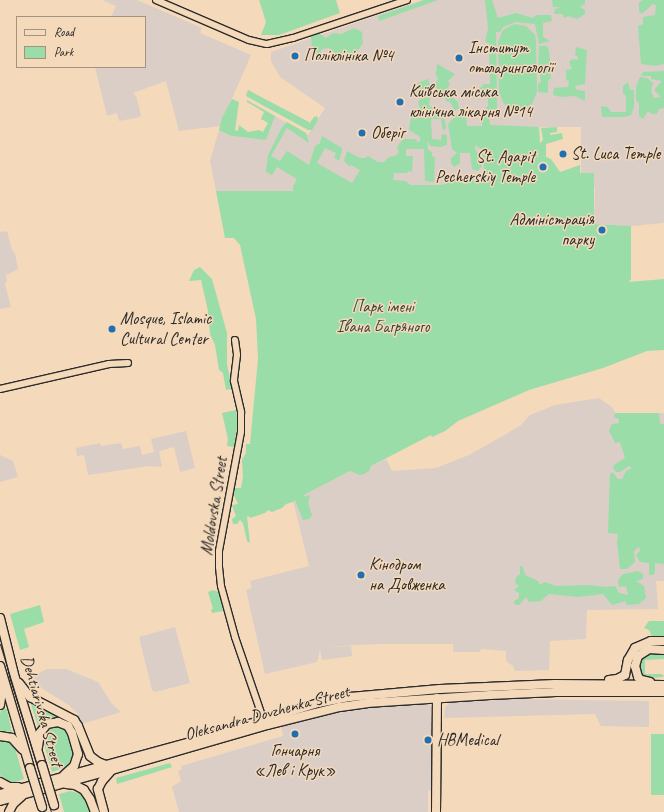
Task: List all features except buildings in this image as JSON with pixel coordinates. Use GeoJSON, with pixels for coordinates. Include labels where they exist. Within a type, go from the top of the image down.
{"type":"FeatureCollection","features":[{"type":"Feature","properties":{"kind":"main road","name":"Dehtiarivska Street"},"geometry":{"type":"LineString","coordinates":[[0,618],[15,678],[55,808]]}},
{"type":"Feature","properties":{"kind":"main road"},"geometry":{"type":"LineString","coordinates":[[555,684],[578,680],[618,680],[624,675],[628,660],[635,648],[651,641],[664,641]]}},
{"type":"Feature","properties":{"kind":"main road"},"geometry":{"type":"LineString","coordinates":[[664,650],[649,649],[638,656],[635,666],[635,672],[641,680],[664,687]]}},
{"type":"Feature","properties":{"kind":"main road","name":"Dehtiarivska Street"},"geometry":{"type":"LineString","coordinates":[[0,666],[43,810]]}},
{"type":"Feature","properties":{"kind":"main road"},"geometry":{"type":"LineString","coordinates":[[0,705],[4,678]]}},
{"type":"Feature","properties":{"kind":"main road"},"geometry":{"type":"LineString","coordinates":[[15,678],[30,697],[74,720],[78,726],[90,756],[109,768],[98,789],[104,812]]}},
{"type":"Feature","properties":{"kind":"main road","name":"Oleksandra Dovzhenka Street"},"geometry":{"type":"LineString","coordinates":[[109,768],[263,719],[318,703],[350,697],[440,689],[555,684],[595,688]]}},
{"type":"Feature","properties":{"kind":"main road"},"geometry":{"type":"LineString","coordinates":[[595,688],[664,687]]}},
{"type":"Feature","properties":{"kind":"main road","name":"Oleksandra Dovzhenka Street"},"geometry":{"type":"LineString","coordinates":[[0,801],[24,791],[327,709],[367,703],[555,692],[595,688]]}},
{"type":"Feature","properties":{"kind":"main road"},"geometry":{"type":"LineString","coordinates":[[436,812],[437,698]]}},
{"type":"Feature","properties":{"kind":"main road"},"geometry":{"type":"LineString","coordinates":[[39,753],[38,737],[44,727],[55,722],[68,726],[78,748],[78,758],[72,768],[60,781],[84,790],[90,799],[95,812]]}},
{"type":"Feature","properties":{"kind":"main road"},"geometry":{"type":"LineString","coordinates":[[0,736],[8,736],[14,739],[27,758]]}},
{"type":"Feature","properties":{"kind":"main road"},"geometry":{"type":"LineString","coordinates":[[0,782],[9,787],[24,791],[13,804],[9,812]]}},
{"type":"Feature","properties":{"kind":"main road","name":"Oleksandra Dovzhenka Street"},"geometry":{"type":"LineString","coordinates":[[0,794],[24,791]]}},
{"type":"Feature","properties":{"kind":"street"},"geometry":{"type":"LineString","coordinates":[[156,0],[249,40],[267,44],[294,38],[407,0]]}},
{"type":"Feature","properties":{"kind":"street","name":"Moldovska Street"},"geometry":{"type":"LineString","coordinates":[[235,340],[237,355],[234,381],[241,412],[241,432],[225,518],[219,567],[221,586],[235,637],[263,719]]}},
{"type":"Feature","properties":{"kind":"street"},"geometry":{"type":"LineString","coordinates":[[0,389],[94,368],[128,363]]}},
{"type":"Feature","properties":{"kind":"street"},"geometry":{"type":"LineString","coordinates":[[0,636],[8,662],[13,668]]}},
{"type":"Feature","properties":{"kind":"shaded area"},"geometry":{"type":"Polygon","coordinates":[[[102,0],[137,0],[202,28],[200,33],[251,55],[220,126],[179,131],[166,81],[133,93],[136,96],[141,115],[140,117],[119,121],[117,113],[107,116],[95,68],[146,68],[146,16],[111,16],[116,6],[102,0]]]}},
{"type":"Feature","properties":{"kind":"shaded area"},"geometry":{"type":"Polygon","coordinates":[[[422,0],[664,0],[664,223],[631,226],[594,224],[595,187],[581,187],[581,127],[536,127],[490,189],[331,189],[268,192],[216,191],[210,161],[219,130],[231,136],[266,140],[275,116],[308,135],[325,108],[280,77],[271,61],[271,52],[422,0]]]}},
{"type":"Feature","properties":{"kind":"shaded area"},"geometry":{"type":"Polygon","coordinates":[[[7,231],[12,250],[15,253],[18,269],[6,275],[7,280],[5,284],[11,307],[0,309],[0,232],[7,231]]]}},
{"type":"Feature","properties":{"kind":"shaded area"},"geometry":{"type":"Polygon","coordinates":[[[599,398],[612,407],[615,413],[664,413],[664,581],[656,581],[658,609],[587,610],[586,639],[550,641],[549,670],[515,671],[513,666],[506,661],[506,651],[482,649],[479,652],[453,652],[453,644],[380,644],[321,648],[351,646],[352,656],[322,660],[320,650],[317,662],[265,674],[246,590],[252,588],[250,581],[309,566],[293,500],[360,466],[363,470],[386,459],[392,471],[436,468],[469,455],[520,426],[530,415],[555,405],[599,398]]]}},
{"type":"Feature","properties":{"kind":"shaded area"},"geometry":{"type":"Polygon","coordinates":[[[186,431],[195,468],[180,472],[174,447],[159,451],[162,467],[149,466],[88,475],[84,455],[77,456],[76,448],[100,443],[101,446],[121,443],[123,449],[140,446],[142,455],[154,452],[151,439],[186,431]]]}},
{"type":"Feature","properties":{"kind":"shaded area"},"geometry":{"type":"Polygon","coordinates":[[[0,455],[13,461],[18,477],[0,482],[0,455]]]}},
{"type":"Feature","properties":{"kind":"shaded area"},"geometry":{"type":"Polygon","coordinates":[[[175,627],[190,683],[155,692],[152,690],[139,637],[175,627]]]}},
{"type":"Feature","properties":{"kind":"shaded area"},"geometry":{"type":"Polygon","coordinates":[[[47,669],[66,669],[98,682],[112,704],[121,712],[79,725],[78,714],[69,705],[33,683],[30,677],[47,669]]]}},
{"type":"Feature","properties":{"kind":"shaded area"},"geometry":{"type":"Polygon","coordinates":[[[508,699],[649,701],[649,727],[601,726],[595,714],[444,718],[445,707],[452,701],[508,699]]]}},
{"type":"Feature","properties":{"kind":"shaded area"},"geometry":{"type":"Polygon","coordinates":[[[427,703],[434,707],[434,790],[428,791],[428,812],[179,812],[172,787],[181,781],[178,771],[182,769],[181,766],[283,736],[281,724],[352,707],[427,703]]]}},
{"type":"Feature","properties":{"kind":"green space"},"geometry":{"type":"Polygon","coordinates":[[[259,0],[336,0],[340,13],[279,35],[261,35],[266,22],[259,0]]]}},
{"type":"Feature","properties":{"kind":"green space"},"geometry":{"type":"Polygon","coordinates":[[[425,0],[438,0],[379,21],[378,16],[425,0]]]}},
{"type":"Feature","properties":{"kind":"green space"},"geometry":{"type":"Polygon","coordinates":[[[485,0],[492,0],[498,18],[516,13],[533,18],[536,15],[551,15],[552,21],[543,23],[543,37],[550,41],[539,44],[535,24],[516,22],[503,27],[500,32],[496,32],[497,109],[487,111],[486,108],[488,106],[488,99],[482,93],[478,98],[473,98],[475,93],[484,84],[490,84],[489,43],[485,42],[488,28],[485,0]]]}},
{"type":"Feature","properties":{"kind":"green space"},"geometry":{"type":"Polygon","coordinates":[[[552,0],[585,0],[585,4],[580,7],[585,10],[585,14],[577,19],[569,16],[564,18],[563,14],[554,14],[555,9],[562,7],[553,7],[552,0]]]}},
{"type":"Feature","properties":{"kind":"green space"},"geometry":{"type":"Polygon","coordinates":[[[643,0],[664,0],[664,64],[655,66],[641,64],[638,26],[643,24],[643,17],[655,15],[656,5],[653,4],[642,14],[639,11],[639,2],[643,0]]]}},
{"type":"Feature","properties":{"kind":"green space"},"geometry":{"type":"Polygon","coordinates":[[[514,24],[526,26],[535,35],[536,41],[537,92],[532,104],[521,110],[509,108],[504,104],[499,93],[498,42],[503,30],[514,24]]]}},
{"type":"Feature","properties":{"kind":"green space"},"geometry":{"type":"Polygon","coordinates":[[[354,28],[362,32],[363,43],[350,62],[345,61],[329,48],[322,49],[318,59],[312,50],[311,36],[317,32],[326,38],[333,33],[341,34],[354,28]]]}},
{"type":"Feature","properties":{"kind":"green space"},"geometry":{"type":"Polygon","coordinates":[[[539,46],[547,46],[549,50],[551,78],[548,81],[548,93],[538,92],[538,84],[541,82],[540,75],[538,73],[539,46]]]}},
{"type":"Feature","properties":{"kind":"green space"},"geometry":{"type":"Polygon","coordinates":[[[576,47],[587,50],[585,84],[575,86],[577,90],[585,91],[585,101],[575,96],[561,97],[553,95],[554,88],[568,87],[569,81],[566,80],[566,70],[572,69],[569,62],[572,59],[578,60],[578,57],[575,55],[576,47]]]}},
{"type":"Feature","properties":{"kind":"green space"},"geometry":{"type":"Polygon","coordinates":[[[437,64],[455,74],[448,81],[450,84],[448,87],[452,97],[458,102],[459,109],[454,110],[450,102],[446,101],[445,97],[440,99],[435,85],[438,79],[436,75],[437,64]]]}},
{"type":"Feature","properties":{"kind":"green space"},"geometry":{"type":"Polygon","coordinates":[[[664,71],[664,108],[659,109],[657,114],[652,114],[648,111],[643,119],[639,116],[639,103],[636,100],[636,87],[640,77],[647,78],[653,83],[651,91],[654,98],[661,97],[654,90],[662,81],[651,79],[651,76],[641,76],[643,72],[664,71]]]}},
{"type":"Feature","properties":{"kind":"green space","name":"Парк імені Івана Багряного"},"geometry":{"type":"Polygon","coordinates":[[[428,79],[431,89],[429,105],[436,110],[439,107],[444,115],[446,128],[443,131],[441,119],[431,119],[432,139],[441,140],[442,134],[447,135],[447,145],[440,147],[430,146],[427,140],[428,150],[432,152],[432,156],[435,157],[434,182],[425,181],[424,149],[406,149],[406,156],[413,156],[412,172],[408,171],[407,173],[394,173],[393,180],[406,181],[410,185],[443,185],[448,181],[460,179],[464,185],[473,176],[476,180],[481,181],[485,177],[481,149],[475,145],[475,149],[482,160],[482,166],[478,171],[472,169],[470,153],[460,153],[460,163],[454,167],[451,163],[451,158],[457,153],[452,149],[448,124],[456,115],[466,114],[467,126],[482,126],[483,117],[489,115],[490,125],[539,127],[540,143],[543,140],[541,128],[557,127],[557,132],[550,133],[550,135],[562,133],[563,139],[546,144],[546,157],[551,159],[560,172],[580,165],[580,173],[594,173],[594,224],[631,226],[631,279],[629,282],[664,279],[664,350],[647,351],[603,368],[529,390],[458,421],[445,431],[432,437],[431,435],[371,466],[369,471],[364,474],[360,475],[350,471],[304,495],[305,497],[310,495],[308,503],[312,515],[309,519],[303,520],[295,500],[272,512],[268,510],[265,513],[250,518],[249,516],[247,517],[250,543],[247,541],[243,523],[240,520],[237,524],[233,524],[232,519],[236,516],[232,505],[238,504],[234,495],[235,488],[241,488],[243,477],[242,460],[246,453],[246,444],[250,444],[258,359],[256,319],[240,245],[234,238],[225,238],[216,191],[293,191],[293,186],[297,179],[277,167],[272,175],[266,172],[268,155],[282,127],[287,122],[306,133],[309,143],[287,128],[271,156],[280,161],[287,151],[309,165],[315,146],[320,143],[322,136],[342,148],[342,151],[339,161],[334,157],[336,153],[325,148],[317,163],[352,183],[360,170],[351,165],[349,166],[344,161],[347,151],[360,158],[365,158],[368,156],[378,162],[384,162],[389,157],[395,156],[399,152],[397,147],[403,139],[416,139],[417,142],[420,141],[420,137],[409,130],[411,117],[420,110],[418,101],[422,99],[410,91],[420,82],[428,79]]]}},
{"type":"Feature","properties":{"kind":"green space"},"geometry":{"type":"Polygon","coordinates":[[[628,82],[630,90],[634,90],[634,107],[631,115],[624,117],[602,117],[601,106],[608,107],[611,112],[626,112],[626,96],[623,93],[623,86],[628,82]]]}},
{"type":"Feature","properties":{"kind":"green space"},"geometry":{"type":"Polygon","coordinates":[[[248,90],[309,122],[309,124],[314,117],[317,116],[318,120],[312,130],[308,130],[246,96],[248,90]]]}},
{"type":"Feature","properties":{"kind":"green space"},"geometry":{"type":"Polygon","coordinates":[[[232,99],[239,102],[235,130],[238,131],[239,125],[248,132],[259,130],[263,132],[268,123],[261,119],[264,112],[247,102],[247,100],[275,116],[266,140],[231,136],[219,130],[222,118],[232,99]]]}},
{"type":"Feature","properties":{"kind":"green space"},"geometry":{"type":"Polygon","coordinates":[[[200,267],[212,279],[227,333],[227,364],[232,389],[226,390],[223,373],[219,370],[215,345],[210,334],[208,311],[201,280],[189,281],[194,270],[200,267]]]}},
{"type":"Feature","properties":{"kind":"green space"},"geometry":{"type":"Polygon","coordinates":[[[236,410],[238,422],[234,447],[227,446],[228,439],[222,413],[236,410]]]}},
{"type":"Feature","properties":{"kind":"green space"},"geometry":{"type":"Polygon","coordinates":[[[615,413],[659,413],[660,424],[664,424],[664,564],[655,563],[655,573],[653,575],[649,575],[649,563],[640,562],[636,555],[640,551],[639,547],[634,551],[635,562],[627,569],[620,569],[617,542],[618,534],[608,533],[610,474],[612,472],[618,479],[622,479],[626,471],[632,468],[629,466],[620,472],[616,472],[613,468],[615,464],[625,458],[620,442],[615,443],[609,431],[612,424],[619,423],[619,419],[614,417],[615,413]]]}},
{"type":"Feature","properties":{"kind":"green space"},"geometry":{"type":"Polygon","coordinates":[[[520,566],[523,567],[525,575],[538,581],[540,585],[544,582],[557,586],[615,586],[619,593],[628,595],[626,586],[619,587],[618,580],[623,574],[638,571],[643,574],[643,579],[636,581],[644,586],[646,598],[639,604],[627,605],[625,601],[612,605],[603,594],[578,597],[549,594],[541,601],[529,602],[526,597],[519,605],[514,604],[514,601],[519,598],[519,593],[514,590],[519,586],[515,583],[516,577],[520,574],[520,566]]]}},
{"type":"Feature","properties":{"kind":"green space"},"geometry":{"type":"Polygon","coordinates":[[[213,590],[219,592],[223,611],[212,613],[211,609],[213,609],[208,592],[213,590]]]}},
{"type":"Feature","properties":{"kind":"green space"},"geometry":{"type":"Polygon","coordinates":[[[40,605],[44,622],[24,629],[29,647],[20,650],[10,614],[40,605]]]}},
{"type":"Feature","properties":{"kind":"green space"},"geometry":{"type":"Polygon","coordinates":[[[649,621],[664,621],[664,636],[652,637],[649,630],[644,628],[649,621]]]}},
{"type":"Feature","properties":{"kind":"green space"},"geometry":{"type":"Polygon","coordinates":[[[658,653],[664,655],[664,659],[645,660],[645,674],[662,674],[664,677],[644,678],[639,666],[642,658],[648,654],[658,653]]]}},
{"type":"Feature","properties":{"kind":"green space"},"geometry":{"type":"Polygon","coordinates":[[[30,701],[61,718],[49,718],[38,726],[30,701]]]}},
{"type":"Feature","properties":{"kind":"green space"},"geometry":{"type":"Polygon","coordinates":[[[3,706],[7,710],[12,732],[0,731],[0,713],[3,706]]]}},
{"type":"Feature","properties":{"kind":"green space"},"geometry":{"type":"Polygon","coordinates":[[[54,727],[64,730],[71,743],[73,753],[72,759],[66,767],[52,772],[43,740],[45,733],[54,727]]]}},
{"type":"Feature","properties":{"kind":"green space"},"geometry":{"type":"Polygon","coordinates":[[[651,734],[664,734],[664,795],[651,795],[651,734]]]}},
{"type":"Feature","properties":{"kind":"green space"},"geometry":{"type":"Polygon","coordinates":[[[0,741],[8,741],[15,748],[24,779],[15,782],[8,782],[0,775],[0,741]]]}},
{"type":"Feature","properties":{"kind":"green space"},"geometry":{"type":"Polygon","coordinates":[[[170,763],[172,767],[117,784],[116,778],[170,763]]]}},
{"type":"Feature","properties":{"kind":"green space"},"geometry":{"type":"Polygon","coordinates":[[[71,791],[83,795],[90,812],[64,812],[59,794],[71,791]]]}},
{"type":"Feature","properties":{"kind":"tram line"},"geometry":{"type":"LineString","coordinates":[[0,644],[51,812]]}},
{"type":"Feature","properties":{"kind":"place","name":"Поліклініка №4"},"geometry":{"type":"Point","coordinates":[295,56]}},
{"type":"Feature","properties":{"kind":"place","name":"Інститут отоларингології"},"geometry":{"type":"Point","coordinates":[459,58]}},
{"type":"Feature","properties":{"kind":"place","name":"Київська міська клінічна лікарня №14"},"geometry":{"type":"Point","coordinates":[400,102]}},
{"type":"Feature","properties":{"kind":"place","name":"Оберіг"},"geometry":{"type":"Point","coordinates":[362,133]}},
{"type":"Feature","properties":{"kind":"place","name":"St. Luca Temple"},"geometry":{"type":"Point","coordinates":[563,154]}},
{"type":"Feature","properties":{"kind":"place","name":"St. Agapit Pecherskiy Temple"},"geometry":{"type":"Point","coordinates":[543,167]}},
{"type":"Feature","properties":{"kind":"place","name":"Адміністрація парку"},"geometry":{"type":"Point","coordinates":[602,230]}},
{"type":"Feature","properties":{"kind":"place","name":"Mosque, Islamic Cultural Center"},"geometry":{"type":"Point","coordinates":[112,329]}},
{"type":"Feature","properties":{"kind":"place","name":"Кінодром на Довженка"},"geometry":{"type":"Point","coordinates":[361,575]}},
{"type":"Feature","properties":{"kind":"place","name":"Гончарня «Лев і Крук»"},"geometry":{"type":"Point","coordinates":[295,734]}},
{"type":"Feature","properties":{"kind":"place","name":"HBMedical"},"geometry":{"type":"Point","coordinates":[428,740]}}]}
